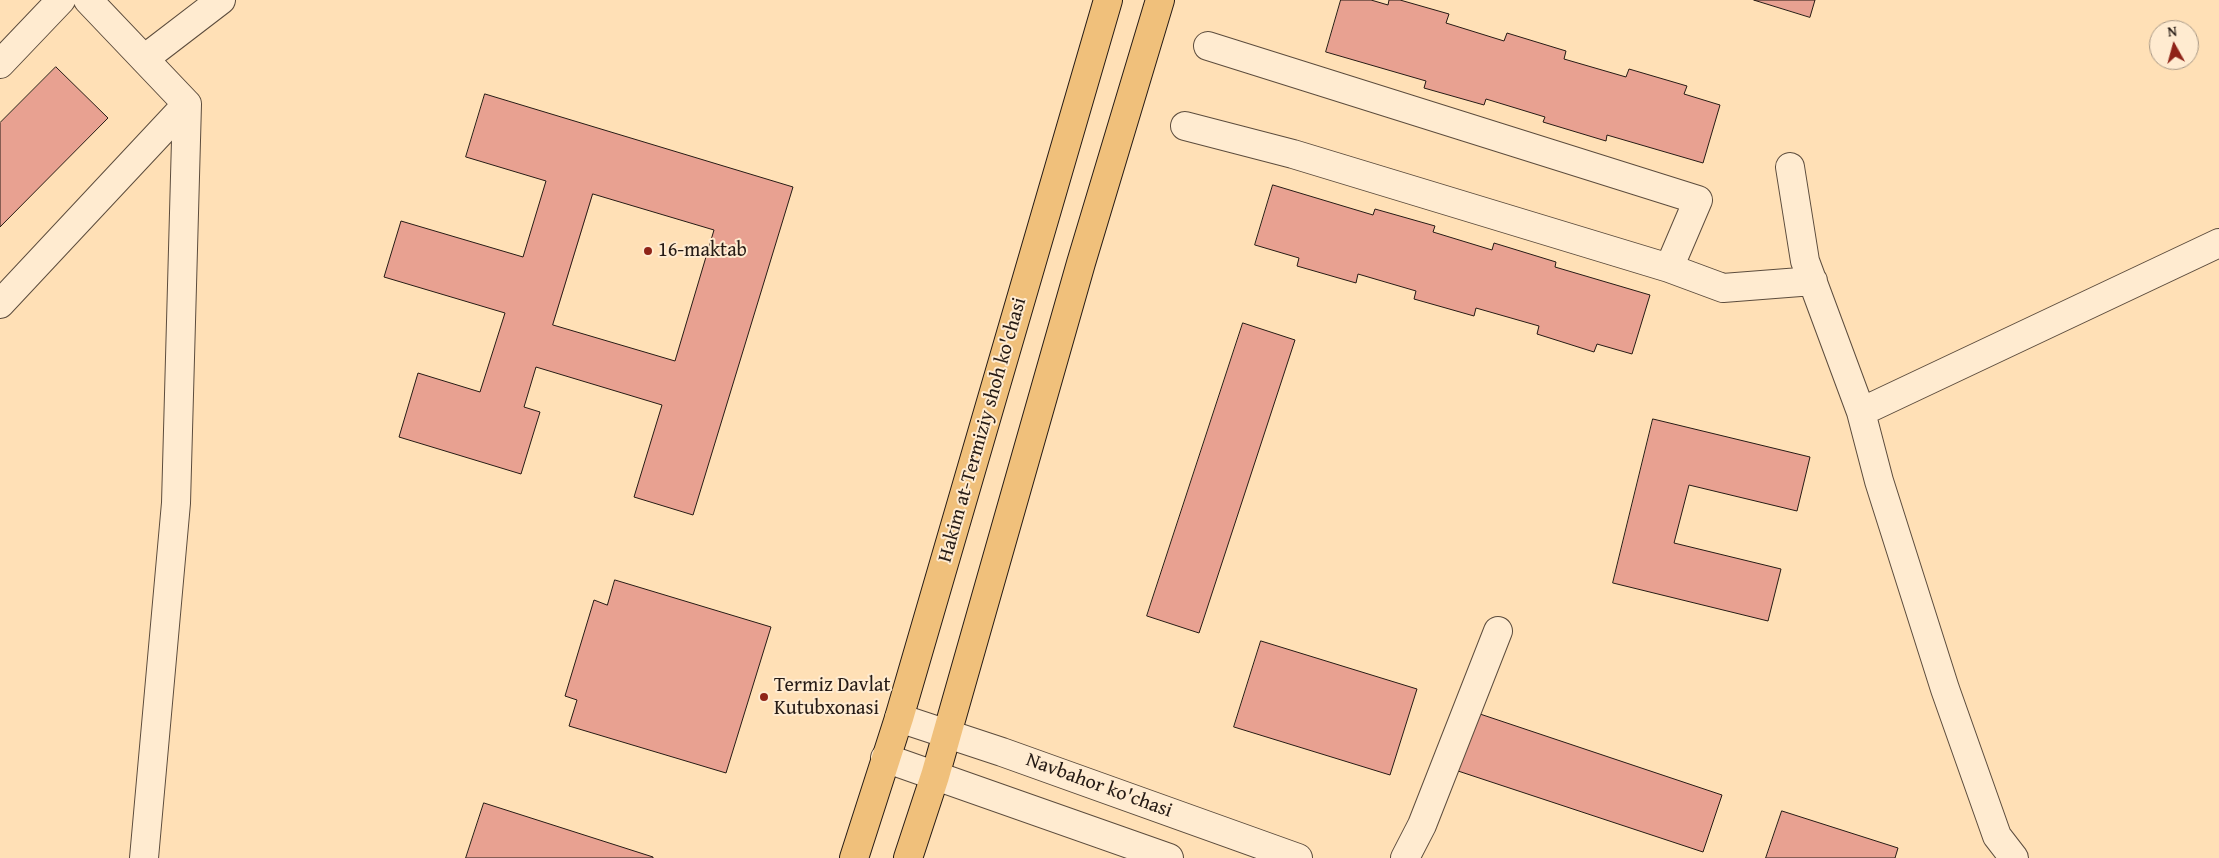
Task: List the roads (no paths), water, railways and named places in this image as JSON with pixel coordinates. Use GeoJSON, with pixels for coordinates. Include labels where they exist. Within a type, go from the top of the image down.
{"type":"FeatureCollection","features":[{"type":"Feature","properties":{"kind":"main road","name":"Hakim at-Termiziy shoh ko'chasi"},"geometry":{"type":"LineString","coordinates":[[854,858],[898,718],[1108,0]]}},
{"type":"Feature","properties":{"kind":"main road"},"geometry":{"type":"LineString","coordinates":[[908,858],[948,733],[1081,263],[1160,0]]}},
{"type":"Feature","properties":{"kind":"street"},"geometry":{"type":"LineString","coordinates":[[0,64],[60,0]]}},
{"type":"Feature","properties":{"kind":"street"},"geometry":{"type":"LineString","coordinates":[[88,0],[187,104],[176,504],[144,858]]}},
{"type":"Feature","properties":{"kind":"street"},"geometry":{"type":"LineString","coordinates":[[144,60],[221,0]]}},
{"type":"Feature","properties":{"kind":"street"},"geometry":{"type":"LineString","coordinates":[[1208,46],[1698,200],[1669,268]]}},
{"type":"Feature","properties":{"kind":"street"},"geometry":{"type":"LineString","coordinates":[[0,304],[187,104]]}},
{"type":"Feature","properties":{"kind":"street"},"geometry":{"type":"LineString","coordinates":[[1185,126],[1293,154],[1669,268],[1723,288],[1813,281]]}},
{"type":"Feature","properties":{"kind":"street"},"geometry":{"type":"LineString","coordinates":[[1790,167],[1806,261],[1861,412],[1878,481],[1945,689],[1997,836],[2014,858]]}},
{"type":"Feature","properties":{"kind":"street"},"geometry":{"type":"LineString","coordinates":[[1861,412],[2219,243]]}},
{"type":"Feature","properties":{"kind":"street"},"geometry":{"type":"LineString","coordinates":[[1404,858],[1422,824],[1498,631]]}},
{"type":"Feature","properties":{"kind":"street","name":"Navbahor ko'chasi"},"geometry":{"type":"LineString","coordinates":[[898,718],[948,733],[1298,858]]}},
{"type":"Feature","properties":{"kind":"street"},"geometry":{"type":"LineString","coordinates":[[885,758],[1169,858]]}},
{"type":"Feature","properties":{"kind":"place","name":"16-maktab"},"geometry":{"type":"Point","coordinates":[648,251]}},
{"type":"Feature","properties":{"kind":"place","name":"Termiz Davlat Kutubxonasi"},"geometry":{"type":"Point","coordinates":[764,697]}}]}
